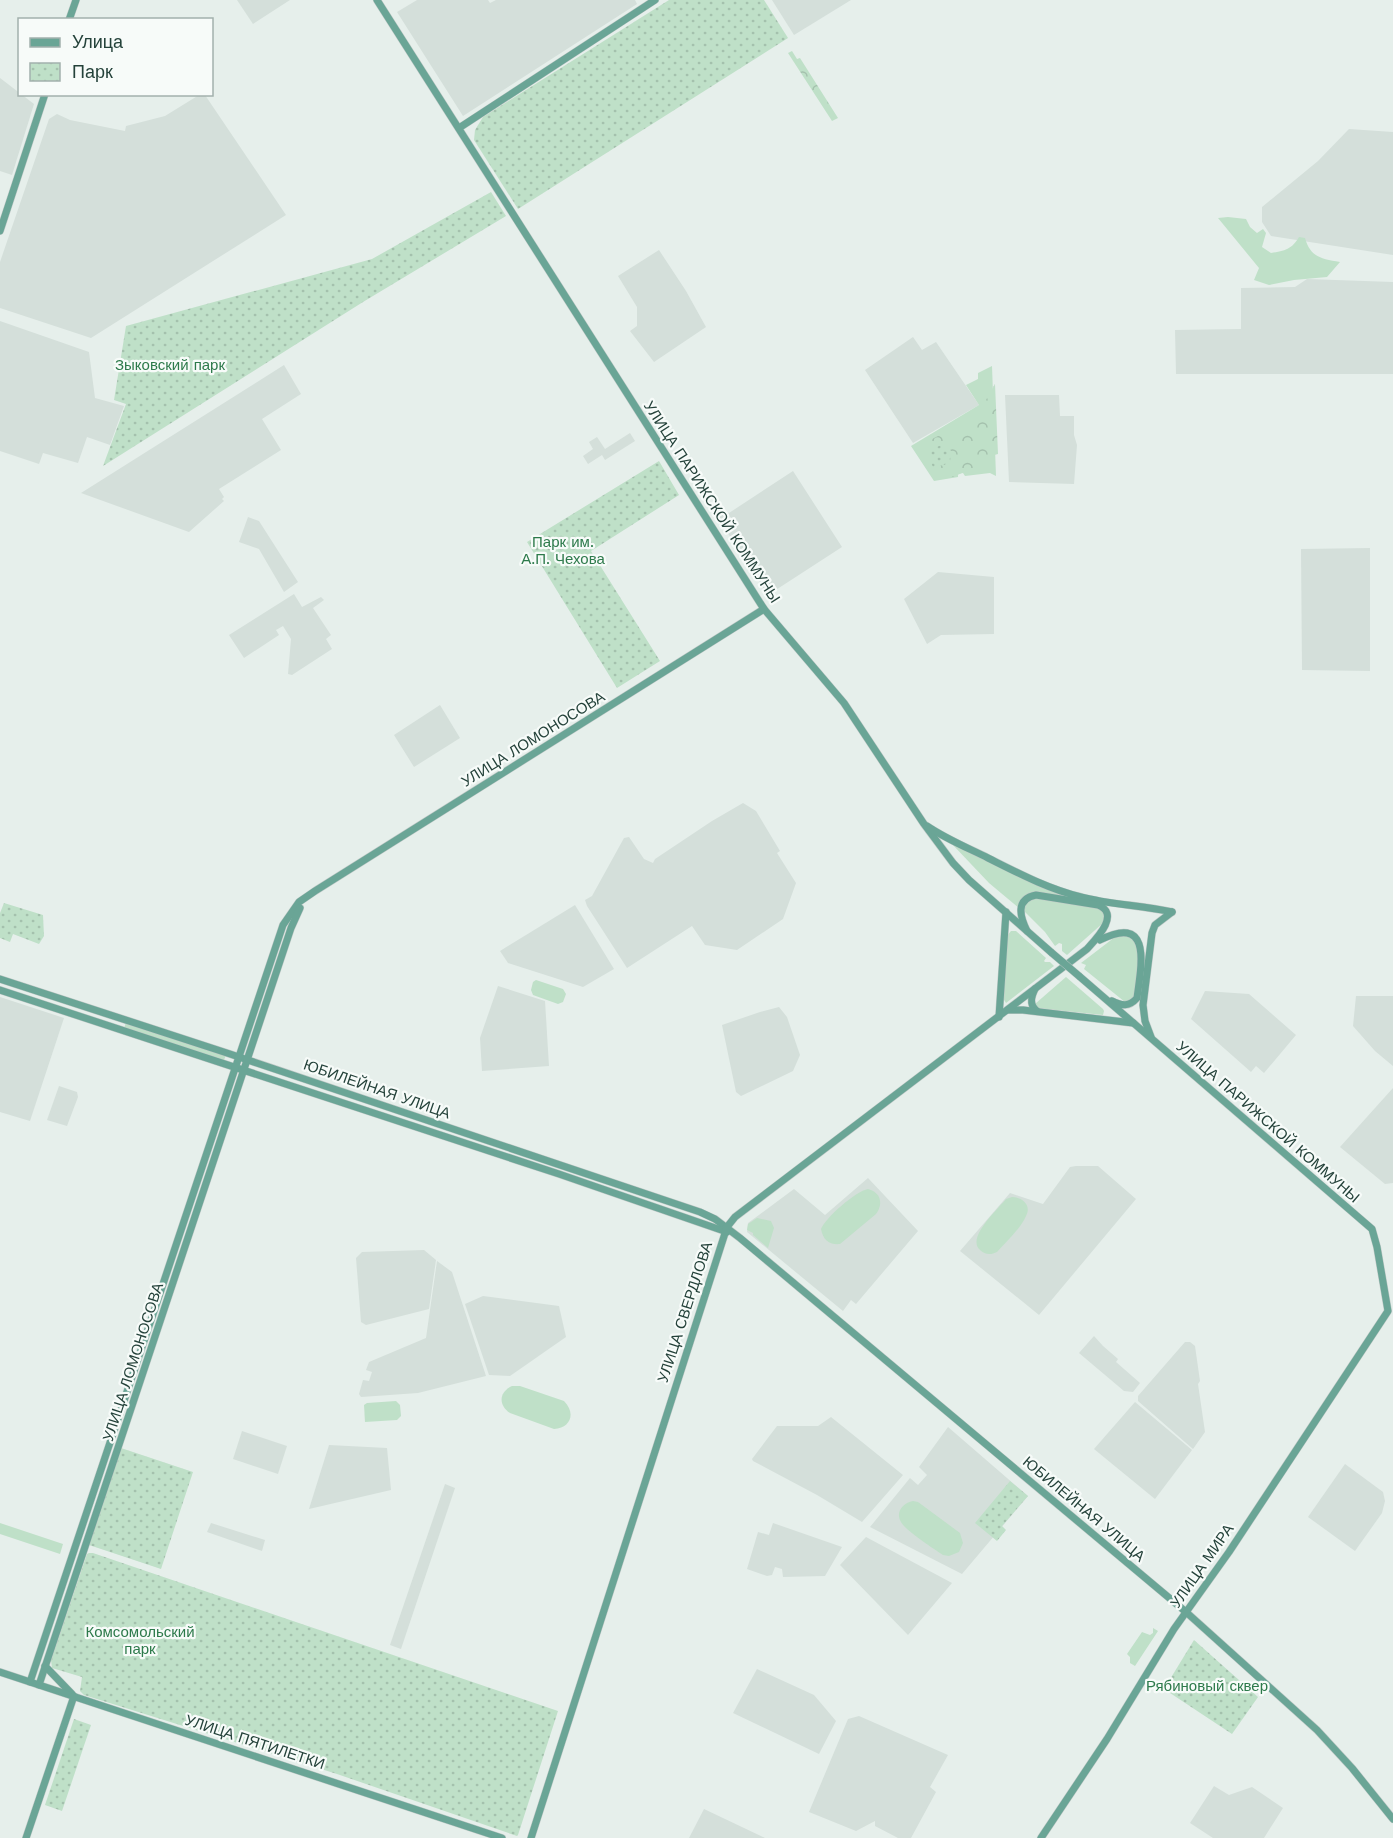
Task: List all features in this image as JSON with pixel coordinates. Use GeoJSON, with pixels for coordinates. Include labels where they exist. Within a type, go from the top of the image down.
{"type":"FeatureCollection","features":[{"type":"Feature","properties":{"kind":"main road"},"geometry":{"type":"LineString","coordinates":[[70,18],[76,0]]}},
{"type":"Feature","properties":{"kind":"main road","name":"УЛИЦА ПАРИЖСКОЙ КОММУНЫ"},"geometry":{"type":"LineString","coordinates":[[377,0],[764,609],[844,703],[953,864],[1078,976],[1372,1229],[1388,1311]]}},
{"type":"Feature","properties":{"kind":"main road"},"geometry":{"type":"LineString","coordinates":[[459,128],[655,0]]}},
{"type":"Feature","properties":{"kind":"main road"},"geometry":{"type":"LineString","coordinates":[[0,231],[44,96]]}},
{"type":"Feature","properties":{"kind":"main road","name":"УЛИЦА ЛОМОНОСОВА"},"geometry":{"type":"LineString","coordinates":[[30,1682],[283,925],[299,902],[315,891],[764,609]]}},
{"type":"Feature","properties":{"kind":"main road"},"geometry":{"type":"LineString","coordinates":[[924,824],[952,841],[1058,890],[1109,903],[1172,912],[1155,925],[1152,933],[1143,1005],[1145,1021],[1153,1040]]}},
{"type":"Feature","properties":{"kind":"main road","name":"УЛИЦА ЛОМОНОСОВА"},"geometry":{"type":"LineString","coordinates":[[39,1684],[297,913],[304,901],[315,891]]}},
{"type":"Feature","properties":{"kind":"main road","name":"УЛИЦА СВЕРДЛОВА"},"geometry":{"type":"LineString","coordinates":[[531,1838],[726,1229],[735,1217],[1087,949],[1100,934],[1105,924],[1106,912],[1102,906],[1098,905],[1036,895],[1029,896],[1024,900],[1020,910],[1027,931]]}},
{"type":"Feature","properties":{"kind":"main road"},"geometry":{"type":"LineString","coordinates":[[999,1017],[1006,912]]}},
{"type":"Feature","properties":{"kind":"main road"},"geometry":{"type":"LineString","coordinates":[[1100,940],[1114,933],[1134,936],[1140,944],[1142,955],[1137,998],[1132,1003],[1119,1004],[1100,994]]}},
{"type":"Feature","properties":{"kind":"main road","name":"ЮБИЛЕЙНАЯ УЛИЦА"},"geometry":{"type":"LineString","coordinates":[[0,979],[248,1060],[715,1219],[1186,1612],[1317,1730],[1352,1768],[1393,1819]]}},
{"type":"Feature","properties":{"kind":"main road"},"geometry":{"type":"LineString","coordinates":[[3,991],[10,982]]}},
{"type":"Feature","properties":{"kind":"main road"},"geometry":{"type":"LineString","coordinates":[[1036,987],[1032,996],[1032,1005],[1035,1010],[1042,1012]]}},
{"type":"Feature","properties":{"kind":"main road","name":"ЮБИЛЕЙНАЯ УЛИЦА"},"geometry":{"type":"LineString","coordinates":[[3,991],[726,1229]]}},
{"type":"Feature","properties":{"kind":"main road"},"geometry":{"type":"LineString","coordinates":[[1100,994],[1110,1010],[1107,1017],[1103,1019]]}},
{"type":"Feature","properties":{"kind":"main road"},"geometry":{"type":"LineString","coordinates":[[1008,1010],[1133,1023]]}},
{"type":"Feature","properties":{"kind":"main road"},"geometry":{"type":"LineString","coordinates":[[120,1030],[123,1019]]}},
{"type":"Feature","properties":{"kind":"main road","name":"УЛИЦА МИРА"},"geometry":{"type":"LineString","coordinates":[[1041,1838],[1107,1739],[1186,1612],[1229,1552],[1388,1311]]}},
{"type":"Feature","properties":{"kind":"main road"},"geometry":{"type":"LineString","coordinates":[[26,1838],[74,1696],[39,1656]]}},
{"type":"Feature","properties":{"kind":"main road","name":"УЛИЦА ПЯТИЛЕТКИ"},"geometry":{"type":"LineString","coordinates":[[0,1672],[502,1838]]}},
{"type":"Feature","properties":{"kind":"shaded area"},"geometry":{"type":"Polygon","coordinates":[[[237,0],[290,0],[253,24],[237,0]]]}},
{"type":"Feature","properties":{"kind":"shaded area"},"geometry":{"type":"Polygon","coordinates":[[[417,0],[488,0],[490,3],[496,0],[635,0],[637,4],[463,116],[397,12],[417,0]]]}},
{"type":"Feature","properties":{"kind":"shaded area"},"geometry":{"type":"Polygon","coordinates":[[[772,0],[851,0],[794,35],[772,0]]]}},
{"type":"Feature","properties":{"kind":"shaded area"},"geometry":{"type":"Polygon","coordinates":[[[0,78],[18,92],[18,96],[24,96],[34,104],[12,175],[0,171],[0,78]]]}},
{"type":"Feature","properties":{"kind":"shaded area"},"geometry":{"type":"Polygon","coordinates":[[[197,96],[206,96],[286,215],[91,338],[0,308],[0,262],[49,119],[57,114],[70,120],[125,131],[126,126],[165,116],[197,96]]]}},
{"type":"Feature","properties":{"kind":"shaded area"},"geometry":{"type":"Polygon","coordinates":[[[1349,129],[1393,132],[1393,255],[1271,236],[1262,222],[1262,207],[1318,161],[1349,129]]]}},
{"type":"Feature","properties":{"kind":"shaded area"},"geometry":{"type":"Polygon","coordinates":[[[659,250],[706,327],[654,362],[630,331],[637,326],[637,307],[618,276],[659,250]]]}},
{"type":"Feature","properties":{"kind":"shaded area"},"geometry":{"type":"Polygon","coordinates":[[[1307,279],[1393,282],[1393,374],[1176,374],[1175,330],[1241,329],[1241,288],[1295,287],[1307,279]]]}},
{"type":"Feature","properties":{"kind":"shaded area"},"geometry":{"type":"Polygon","coordinates":[[[0,321],[89,352],[95,398],[124,406],[110,445],[87,437],[78,463],[43,453],[39,464],[0,451],[0,321]]]}},
{"type":"Feature","properties":{"kind":"shaded area"},"geometry":{"type":"Polygon","coordinates":[[[913,337],[922,350],[936,342],[979,405],[913,443],[865,370],[913,337]]]}},
{"type":"Feature","properties":{"kind":"shaded area"},"geometry":{"type":"Polygon","coordinates":[[[284,365],[301,394],[262,419],[281,450],[219,489],[224,501],[189,532],[81,493],[284,365]]]}},
{"type":"Feature","properties":{"kind":"shaded area"},"geometry":{"type":"Polygon","coordinates":[[[1005,395],[1059,395],[1060,416],[1074,416],[1074,435],[1077,445],[1074,484],[1009,482],[1005,395]]]}},
{"type":"Feature","properties":{"kind":"shaded area"},"geometry":{"type":"Polygon","coordinates":[[[630,433],[635,441],[605,460],[602,455],[588,464],[583,456],[593,449],[589,442],[597,437],[605,449],[630,433]]]}},
{"type":"Feature","properties":{"kind":"shaded area"},"geometry":{"type":"Polygon","coordinates":[[[793,471],[842,547],[768,595],[718,518],[793,471]]]}},
{"type":"Feature","properties":{"kind":"shaded area"},"geometry":{"type":"Polygon","coordinates":[[[248,517],[259,521],[298,582],[284,592],[259,549],[239,542],[248,517]]]}},
{"type":"Feature","properties":{"kind":"shaded area"},"geometry":{"type":"Polygon","coordinates":[[[1370,548],[1370,671],[1302,670],[1301,549],[1370,548]]]}},
{"type":"Feature","properties":{"kind":"shaded area"},"geometry":{"type":"Polygon","coordinates":[[[938,572],[994,577],[994,634],[941,635],[927,644],[904,599],[938,572]]]}},
{"type":"Feature","properties":{"kind":"shaded area"},"geometry":{"type":"Polygon","coordinates":[[[294,594],[302,607],[321,597],[324,600],[313,608],[331,635],[326,639],[332,649],[292,675],[288,674],[291,639],[283,626],[276,630],[279,635],[244,658],[229,635],[294,594]]]}},
{"type":"Feature","properties":{"kind":"shaded area"},"geometry":{"type":"Polygon","coordinates":[[[440,705],[460,738],[414,767],[394,735],[440,705]]]}},
{"type":"Feature","properties":{"kind":"shaded area"},"geometry":{"type":"Polygon","coordinates":[[[743,803],[756,811],[780,851],[777,853],[796,883],[783,919],[737,950],[705,945],[692,926],[627,968],[585,900],[592,896],[624,838],[629,837],[644,859],[653,863],[655,859],[712,821],[743,803]]]}},
{"type":"Feature","properties":{"kind":"shaded area"},"geometry":{"type":"Polygon","coordinates":[[[575,905],[614,969],[583,987],[508,963],[500,951],[575,905]]]}},
{"type":"Feature","properties":{"kind":"shaded area"},"geometry":{"type":"Polygon","coordinates":[[[498,986],[545,1001],[549,1066],[482,1071],[480,1038],[498,986]]]}},
{"type":"Feature","properties":{"kind":"shaded area"},"geometry":{"type":"Polygon","coordinates":[[[1205,991],[1249,994],[1296,1035],[1264,1073],[1256,1066],[1251,1072],[1191,1019],[1205,991]]]}},
{"type":"Feature","properties":{"kind":"shaded area"},"geometry":{"type":"Polygon","coordinates":[[[1356,996],[1393,996],[1393,1066],[1375,1051],[1353,1026],[1356,996]]]}},
{"type":"Feature","properties":{"kind":"shaded area"},"geometry":{"type":"Polygon","coordinates":[[[0,997],[64,1018],[30,1121],[0,1112],[0,997]]]}},
{"type":"Feature","properties":{"kind":"shaded area"},"geometry":{"type":"Polygon","coordinates":[[[779,1007],[787,1017],[800,1055],[793,1071],[741,1096],[736,1092],[722,1025],[779,1007]]]}},
{"type":"Feature","properties":{"kind":"shaded area"},"geometry":{"type":"Polygon","coordinates":[[[59,1086],[77,1092],[78,1097],[67,1126],[47,1120],[59,1086]]]}},
{"type":"Feature","properties":{"kind":"shaded area"},"geometry":{"type":"Polygon","coordinates":[[[1393,1088],[1393,1183],[1385,1184],[1340,1147],[1393,1088]]]}},
{"type":"Feature","properties":{"kind":"shaded area"},"geometry":{"type":"Polygon","coordinates":[[[1098,1166],[1136,1199],[1039,1315],[960,1251],[1010,1193],[1043,1204],[1070,1167],[1098,1166]]]}},
{"type":"Feature","properties":{"kind":"shaded area"},"geometry":{"type":"Polygon","coordinates":[[[868,1178],[918,1231],[856,1304],[851,1300],[843,1311],[747,1232],[748,1223],[794,1189],[825,1215],[868,1178]]]}},
{"type":"Feature","properties":{"kind":"shaded area"},"geometry":{"type":"Polygon","coordinates":[[[424,1250],[436,1260],[429,1309],[366,1325],[361,1322],[356,1258],[362,1252],[424,1250]]]}},
{"type":"Feature","properties":{"kind":"shaded area"},"geometry":{"type":"Polygon","coordinates":[[[437,1261],[452,1272],[486,1376],[418,1393],[361,1397],[359,1394],[363,1380],[369,1381],[372,1372],[366,1370],[369,1362],[426,1338],[437,1261]]]}},
{"type":"Feature","properties":{"kind":"shaded area"},"geometry":{"type":"Polygon","coordinates":[[[483,1296],[559,1306],[566,1337],[510,1376],[489,1375],[465,1304],[483,1296]]]}},
{"type":"Feature","properties":{"kind":"shaded area"},"geometry":{"type":"Polygon","coordinates":[[[1094,1336],[1118,1359],[1116,1362],[1140,1383],[1133,1392],[1124,1391],[1079,1353],[1094,1336]]]}},
{"type":"Feature","properties":{"kind":"shaded area"},"geometry":{"type":"Polygon","coordinates":[[[1185,1342],[1190,1342],[1195,1346],[1205,1432],[1193,1449],[1138,1401],[1138,1396],[1185,1342]]]}},
{"type":"Feature","properties":{"kind":"shaded area"},"geometry":{"type":"Polygon","coordinates":[[[1135,1402],[1192,1450],[1155,1499],[1094,1449],[1135,1402]]]}},
{"type":"Feature","properties":{"kind":"shaded area"},"geometry":{"type":"Polygon","coordinates":[[[831,1417],[903,1475],[862,1522],[752,1459],[777,1426],[818,1426],[831,1417]]]}},
{"type":"Feature","properties":{"kind":"shaded area"},"geometry":{"type":"Polygon","coordinates":[[[948,1427],[1028,1496],[962,1574],[870,1527],[910,1478],[918,1485],[927,1475],[919,1467],[948,1427]]]}},
{"type":"Feature","properties":{"kind":"shaded area"},"geometry":{"type":"Polygon","coordinates":[[[242,1431],[287,1446],[278,1474],[233,1459],[242,1431]]]}},
{"type":"Feature","properties":{"kind":"shaded area"},"geometry":{"type":"Polygon","coordinates":[[[329,1445],[387,1448],[391,1490],[309,1509],[329,1445]]]}},
{"type":"Feature","properties":{"kind":"shaded area"},"geometry":{"type":"Polygon","coordinates":[[[1345,1464],[1383,1492],[1385,1501],[1382,1513],[1355,1551],[1308,1517],[1345,1464]]]}},
{"type":"Feature","properties":{"kind":"shaded area"},"geometry":{"type":"Polygon","coordinates":[[[445,1484],[455,1488],[401,1649],[390,1645],[445,1484]]]}},
{"type":"Feature","properties":{"kind":"shaded area"},"geometry":{"type":"Polygon","coordinates":[[[211,1523],[265,1540],[262,1551],[207,1532],[211,1523]]]}},
{"type":"Feature","properties":{"kind":"shaded area"},"geometry":{"type":"Polygon","coordinates":[[[773,1523],[842,1547],[825,1576],[783,1577],[782,1569],[775,1567],[772,1575],[767,1576],[747,1569],[758,1532],[769,1535],[773,1523]]]}},
{"type":"Feature","properties":{"kind":"shaded area"},"geometry":{"type":"Polygon","coordinates":[[[866,1537],[952,1583],[908,1635],[840,1565],[866,1537]]]}},
{"type":"Feature","properties":{"kind":"shaded area"},"geometry":{"type":"Polygon","coordinates":[[[757,1669],[814,1695],[836,1721],[819,1754],[733,1713],[757,1669]]]}},
{"type":"Feature","properties":{"kind":"shaded area"},"geometry":{"type":"Polygon","coordinates":[[[859,1716],[948,1755],[930,1787],[936,1792],[911,1838],[898,1838],[875,1826],[875,1821],[856,1831],[809,1812],[848,1719],[859,1716]]]}},
{"type":"Feature","properties":{"kind":"shaded area"},"geometry":{"type":"Polygon","coordinates":[[[1214,1786],[1229,1795],[1252,1787],[1283,1808],[1264,1838],[1213,1838],[1190,1823],[1214,1786]]]}},
{"type":"Feature","properties":{"kind":"shaded area"},"geometry":{"type":"Polygon","coordinates":[[[704,1809],[765,1838],[689,1838],[704,1809]]]}},
{"type":"Feature","properties":{"kind":"green space"},"geometry":{"type":"Polygon","coordinates":[[[669,0],[764,0],[788,38],[518,209],[474,140],[475,130],[483,117],[669,0]]]}},
{"type":"Feature","properties":{"kind":"green space"},"geometry":{"type":"Polygon","coordinates":[[[792,51],[797,59],[800,58],[838,118],[832,121],[788,53],[792,51]]]}},
{"type":"Feature","properties":{"kind":"green space","name":"Зыковский парк"},"geometry":{"type":"Polygon","coordinates":[[[491,192],[506,216],[363,302],[103,466],[126,404],[114,400],[126,326],[372,259],[491,192]]]}},
{"type":"Feature","properties":{"kind":"green space"},"geometry":{"type":"Polygon","coordinates":[[[1218,218],[1246,219],[1257,233],[1263,229],[1266,233],[1262,247],[1271,253],[1288,249],[1299,237],[1305,238],[1310,249],[1318,256],[1340,262],[1327,277],[1269,285],[1254,280],[1259,268],[1218,218]]]}},
{"type":"Feature","properties":{"kind":"green space"},"geometry":{"type":"Polygon","coordinates":[[[992,366],[996,476],[990,473],[965,476],[963,473],[958,474],[958,477],[934,481],[911,446],[979,405],[966,385],[978,379],[978,373],[992,366]]]}},
{"type":"Feature","properties":{"kind":"green space"},"geometry":{"type":"Polygon","coordinates":[[[995,384],[998,454],[973,461],[984,473],[964,472],[953,477],[937,466],[947,456],[943,445],[932,448],[930,440],[944,433],[961,434],[977,416],[995,384]]]}},
{"type":"Feature","properties":{"kind":"green space"},"geometry":{"type":"Polygon","coordinates":[[[946,443],[951,451],[950,462],[933,467],[928,456],[932,449],[946,443]]]}},
{"type":"Feature","properties":{"kind":"green space","name":"Парк им. А.П. Чехова"},"geometry":{"type":"Polygon","coordinates":[[[659,461],[679,495],[591,551],[660,661],[617,688],[527,542],[659,461]]]}},
{"type":"Feature","properties":{"kind":"green space"},"geometry":{"type":"Polygon","coordinates":[[[952,844],[1089,901],[1034,894],[1019,908],[989,883],[952,844]]]}},
{"type":"Feature","properties":{"kind":"green space"},"geometry":{"type":"Polygon","coordinates":[[[1035,897],[1100,906],[1105,917],[1103,923],[1067,955],[1062,951],[1062,944],[1055,946],[1045,932],[1023,910],[1025,902],[1035,897]]]}},
{"type":"Feature","properties":{"kind":"green space"},"geometry":{"type":"Polygon","coordinates":[[[4,903],[43,915],[44,936],[39,944],[13,934],[10,942],[0,938],[0,913],[4,903]]]}},
{"type":"Feature","properties":{"kind":"green space"},"geometry":{"type":"Polygon","coordinates":[[[1011,931],[1016,931],[1046,958],[1045,962],[1050,962],[1054,966],[1006,1003],[1003,998],[1006,937],[1011,931]]]}},
{"type":"Feature","properties":{"kind":"green space"},"geometry":{"type":"Polygon","coordinates":[[[1126,935],[1134,939],[1139,948],[1135,995],[1130,1001],[1125,1002],[1084,969],[1086,965],[1081,963],[1115,937],[1126,935]]]}},
{"type":"Feature","properties":{"kind":"green space"},"geometry":{"type":"Polygon","coordinates":[[[1066,977],[1103,1009],[1103,1015],[1037,1008],[1035,1004],[1066,977]]]}},
{"type":"Feature","properties":{"kind":"green space"},"geometry":{"type":"Polygon","coordinates":[[[536,980],[563,989],[566,994],[563,1002],[558,1004],[533,995],[531,990],[536,980]]]}},
{"type":"Feature","properties":{"kind":"green space"},"geometry":{"type":"Polygon","coordinates":[[[126,1022],[226,1055],[224,1060],[124,1029],[126,1022]]]}},
{"type":"Feature","properties":{"kind":"green space"},"geometry":{"type":"Polygon","coordinates":[[[868,1189],[879,1198],[880,1206],[876,1214],[840,1244],[827,1241],[821,1229],[824,1224],[849,1200],[868,1189]]]}},
{"type":"Feature","properties":{"kind":"green space"},"geometry":{"type":"Polygon","coordinates":[[[1019,1198],[1027,1205],[1028,1212],[1024,1221],[997,1252],[984,1253],[977,1245],[980,1231],[1006,1199],[1019,1198]]]}},
{"type":"Feature","properties":{"kind":"green space"},"geometry":{"type":"Polygon","coordinates":[[[757,1218],[771,1221],[774,1228],[768,1248],[747,1230],[748,1224],[757,1218]]]}},
{"type":"Feature","properties":{"kind":"green space"},"geometry":{"type":"Polygon","coordinates":[[[512,1386],[520,1386],[564,1401],[571,1415],[568,1423],[554,1429],[510,1413],[503,1406],[502,1395],[512,1386]]]}},
{"type":"Feature","properties":{"kind":"green space"},"geometry":{"type":"Polygon","coordinates":[[[396,1401],[400,1405],[401,1416],[397,1420],[365,1422],[364,1405],[396,1401]]]}},
{"type":"Feature","properties":{"kind":"green space"},"geometry":{"type":"Polygon","coordinates":[[[121,1448],[193,1472],[161,1569],[89,1545],[121,1448]]]}},
{"type":"Feature","properties":{"kind":"green space"},"geometry":{"type":"Polygon","coordinates":[[[1010,1481],[1028,1496],[1002,1526],[1006,1530],[997,1541],[975,1523],[1010,1481]]]}},
{"type":"Feature","properties":{"kind":"green space"},"geometry":{"type":"Polygon","coordinates":[[[913,1501],[918,1502],[960,1533],[963,1543],[959,1552],[949,1556],[943,1555],[901,1522],[900,1511],[903,1506],[913,1501]]]}},
{"type":"Feature","properties":{"kind":"green space"},"geometry":{"type":"Polygon","coordinates":[[[0,1523],[63,1544],[60,1554],[0,1534],[0,1523]]]}},
{"type":"Feature","properties":{"kind":"green space","name":"Комсомольский парк"},"geometry":{"type":"Polygon","coordinates":[[[89,1553],[558,1711],[518,1835],[337,1774],[84,1695],[80,1691],[82,1677],[52,1668],[51,1660],[89,1553]]]}},
{"type":"Feature","properties":{"kind":"green space"},"geometry":{"type":"Polygon","coordinates":[[[1153,1628],[1158,1631],[1135,1666],[1130,1663],[1130,1657],[1127,1654],[1142,1632],[1150,1635],[1153,1633],[1153,1628]]]}},
{"type":"Feature","properties":{"kind":"green space","name":"Рябиновый сквер"},"geometry":{"type":"Polygon","coordinates":[[[1194,1640],[1258,1697],[1232,1734],[1164,1689],[1194,1640]]]}},
{"type":"Feature","properties":{"kind":"green space"},"geometry":{"type":"Polygon","coordinates":[[[74,1719],[91,1725],[62,1811],[45,1805],[74,1719]]]}}]}
